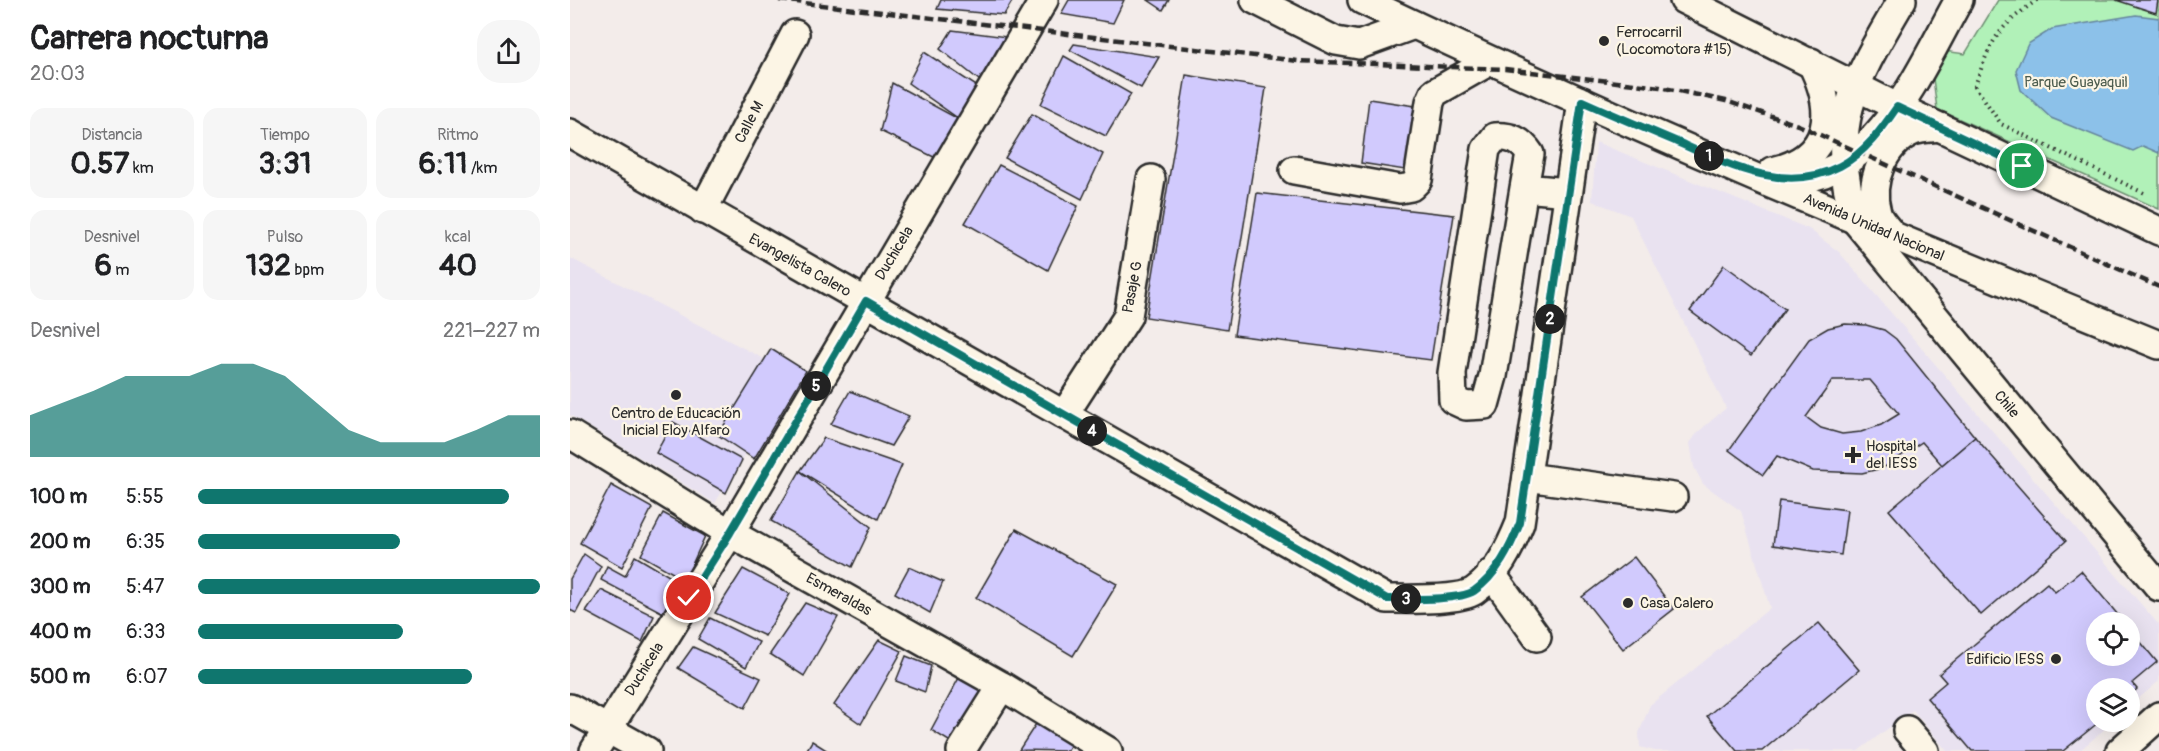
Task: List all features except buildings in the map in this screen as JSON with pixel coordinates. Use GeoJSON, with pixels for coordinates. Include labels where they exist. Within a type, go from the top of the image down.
{"type":"FeatureCollection","features":[{"type":"Feature","properties":{"kind":"street","name":"Duchicela"},"geometry":{"type":"LineString","coordinates":[[600,740],[730,533],[1044,0]]}},
{"type":"Feature","properties":{"kind":"street"},"geometry":{"type":"LineString","coordinates":[[1255,0],[1336,40],[1359,45],[1414,25]]}},
{"type":"Feature","properties":{"kind":"street","name":"Avenida Unidad Nacional"},"geometry":{"type":"LineString","coordinates":[[1362,0],[1490,61],[1854,220],[2159,345]]}},
{"type":"Feature","properties":{"kind":"street"},"geometry":{"type":"LineString","coordinates":[[1684,0],[1897,107],[2159,231]]}},
{"type":"Feature","properties":{"kind":"street"},"geometry":{"type":"LineString","coordinates":[[1854,220],[1843,165],[1844,122],[1856,85],[1902,0]]}},
{"type":"Feature","properties":{"kind":"street"},"geometry":{"type":"LineString","coordinates":[[1733,167],[1775,177],[1799,178],[1826,172],[1843,165],[1878,135],[1897,107],[1959,0]]}},
{"type":"Feature","properties":{"kind":"street","name":"Calle M"},"geometry":{"type":"LineString","coordinates":[[703,210],[795,34]]}},
{"type":"Feature","properties":{"kind":"street"},"geometry":{"type":"LineString","coordinates":[[1294,170],[1400,189],[1411,187],[1418,180],[1430,102],[1434,93],[1490,61]]}},
{"type":"Feature","properties":{"kind":"street"},"geometry":{"type":"LineString","coordinates":[[1733,167],[1768,172],[1794,166],[1814,150],[1826,124],[1825,98],[1811,62]]}},
{"type":"Feature","properties":{"kind":"street","name":"Evangelista Calero"},"geometry":{"type":"LineString","coordinates":[[570,133],[1387,599],[1432,599],[1473,592],[1507,555],[1520,523],[1582,101]]}},
{"type":"Feature","properties":{"kind":"street"},"geometry":{"type":"LineString","coordinates":[[1893,236],[1877,215],[1873,193],[1881,162],[1893,144],[1913,131],[1940,127]]}},
{"type":"Feature","properties":{"kind":"street"},"geometry":{"type":"LineString","coordinates":[[1509,136],[1523,144],[1530,154],[1524,188],[1493,376],[1485,405],[1466,406],[1453,399],[1452,373],[1486,149],[1495,137],[1509,136]]}},
{"type":"Feature","properties":{"kind":"street","name":"Pasaje G"},"geometry":{"type":"LineString","coordinates":[[1064,415],[1128,316],[1151,179]]}},
{"type":"Feature","properties":{"kind":"street"},"geometry":{"type":"LineString","coordinates":[[1524,188],[1568,192]]}},
{"type":"Feature","properties":{"kind":"street","name":"Chile"},"geometry":{"type":"LineString","coordinates":[[1854,220],[2159,587]]}},
{"type":"Feature","properties":{"kind":"street","name":"Esmeraldas"},"geometry":{"type":"LineString","coordinates":[[570,434],[730,533],[1002,686],[1108,751]]}},
{"type":"Feature","properties":{"kind":"street"},"geometry":{"type":"LineString","coordinates":[[1527,477],[1673,497]]}},
{"type":"Feature","properties":{"kind":"street"},"geometry":{"type":"LineString","coordinates":[[1491,573],[1537,637]]}},
{"type":"Feature","properties":{"kind":"street"},"geometry":{"type":"LineString","coordinates":[[961,751],[1002,686]]}},
{"type":"Feature","properties":{"kind":"street"},"geometry":{"type":"LineString","coordinates":[[570,708],[600,740],[647,751]]}},
{"type":"Feature","properties":{"kind":"street"},"geometry":{"type":"LineString","coordinates":[[2120,751],[2159,716]]}},
{"type":"Feature","properties":{"kind":"street"},"geometry":{"type":"LineString","coordinates":[[1907,730],[1925,751]]}},
{"type":"Feature","properties":{"kind":"path"},"geometry":{"type":"LineString","coordinates":[[2037,0],[2004,24],[1986,52],[1975,86],[2001,124],[2148,195]]}},
{"type":"Feature","properties":{"kind":"shaded area","name":"Hospital del IESS"},"geometry":{"type":"Polygon","coordinates":[[[1596,142],[1809,229],[1839,252],[2159,625],[2159,681],[2140,697],[2140,678],[2086,678],[2086,732],[2101,732],[2079,751],[1947,751],[1913,710],[1858,751],[1655,751],[1640,747],[1639,733],[1650,705],[1770,608],[1741,511],[1703,484],[1694,467],[1690,443],[1698,432],[1726,408],[1631,216],[1592,201],[1596,142]]]}},
{"type":"Feature","properties":{"kind":"shaded area","name":"Centro de Educación Inicial Eloy Alfaro"},"geometry":{"type":"Polygon","coordinates":[[[570,258],[795,375],[715,503],[570,415],[570,258]]]}},
{"type":"Feature","properties":{"kind":"green space","name":"Parque Guayaquil"},"geometry":{"type":"Polygon","coordinates":[[[1998,0],[2159,0],[2159,209],[1937,109],[1932,71],[1944,51],[1965,54],[1998,0]]]}},
{"type":"Feature","properties":{"kind":"water"},"geometry":{"type":"Polygon","coordinates":[[[2136,15],[2159,18],[2159,153],[2143,146],[2133,151],[2051,118],[2021,90],[2016,70],[2028,44],[2052,29],[2136,15]]]}},
{"type":"Feature","properties":{"kind":"railway"},"geometry":{"type":"LineString","coordinates":[[779,0],[1298,61],[1505,69],[1660,87],[1726,101],[1798,125],[2159,287]]}},
{"type":"Feature","properties":{"kind":"place","name":"Ferrocarril (Locomotora #15)"},"geometry":{"type":"Point","coordinates":[1604,41]}},
{"type":"Feature","properties":{"kind":"place","name":"Centro de Educación Inicial Eloy Alfaro"},"geometry":{"type":"Point","coordinates":[676,395]}},
{"type":"Feature","properties":{"kind":"place","name":"Hospital del IESS"},"geometry":{"type":"Point","coordinates":[1853,455]}},
{"type":"Feature","properties":{"kind":"place","name":"Casa Calero"},"geometry":{"type":"Point","coordinates":[1628,603]}},
{"type":"Feature","properties":{"kind":"place","name":"Edificio IESS"},"geometry":{"type":"Point","coordinates":[2056,659]}},
{"type":"Feature","properties":{"kind":"route"},"geometry":{"type":"LineString","coordinates":[[689,598],[730,533],[866,301],[1387,599],[1432,599],[1473,592],[1507,555],[1520,523],[1582,101],[1733,167],[1775,177],[1799,178],[1826,172],[1843,165],[1878,135],[1897,107],[2022,166]]}}]}
